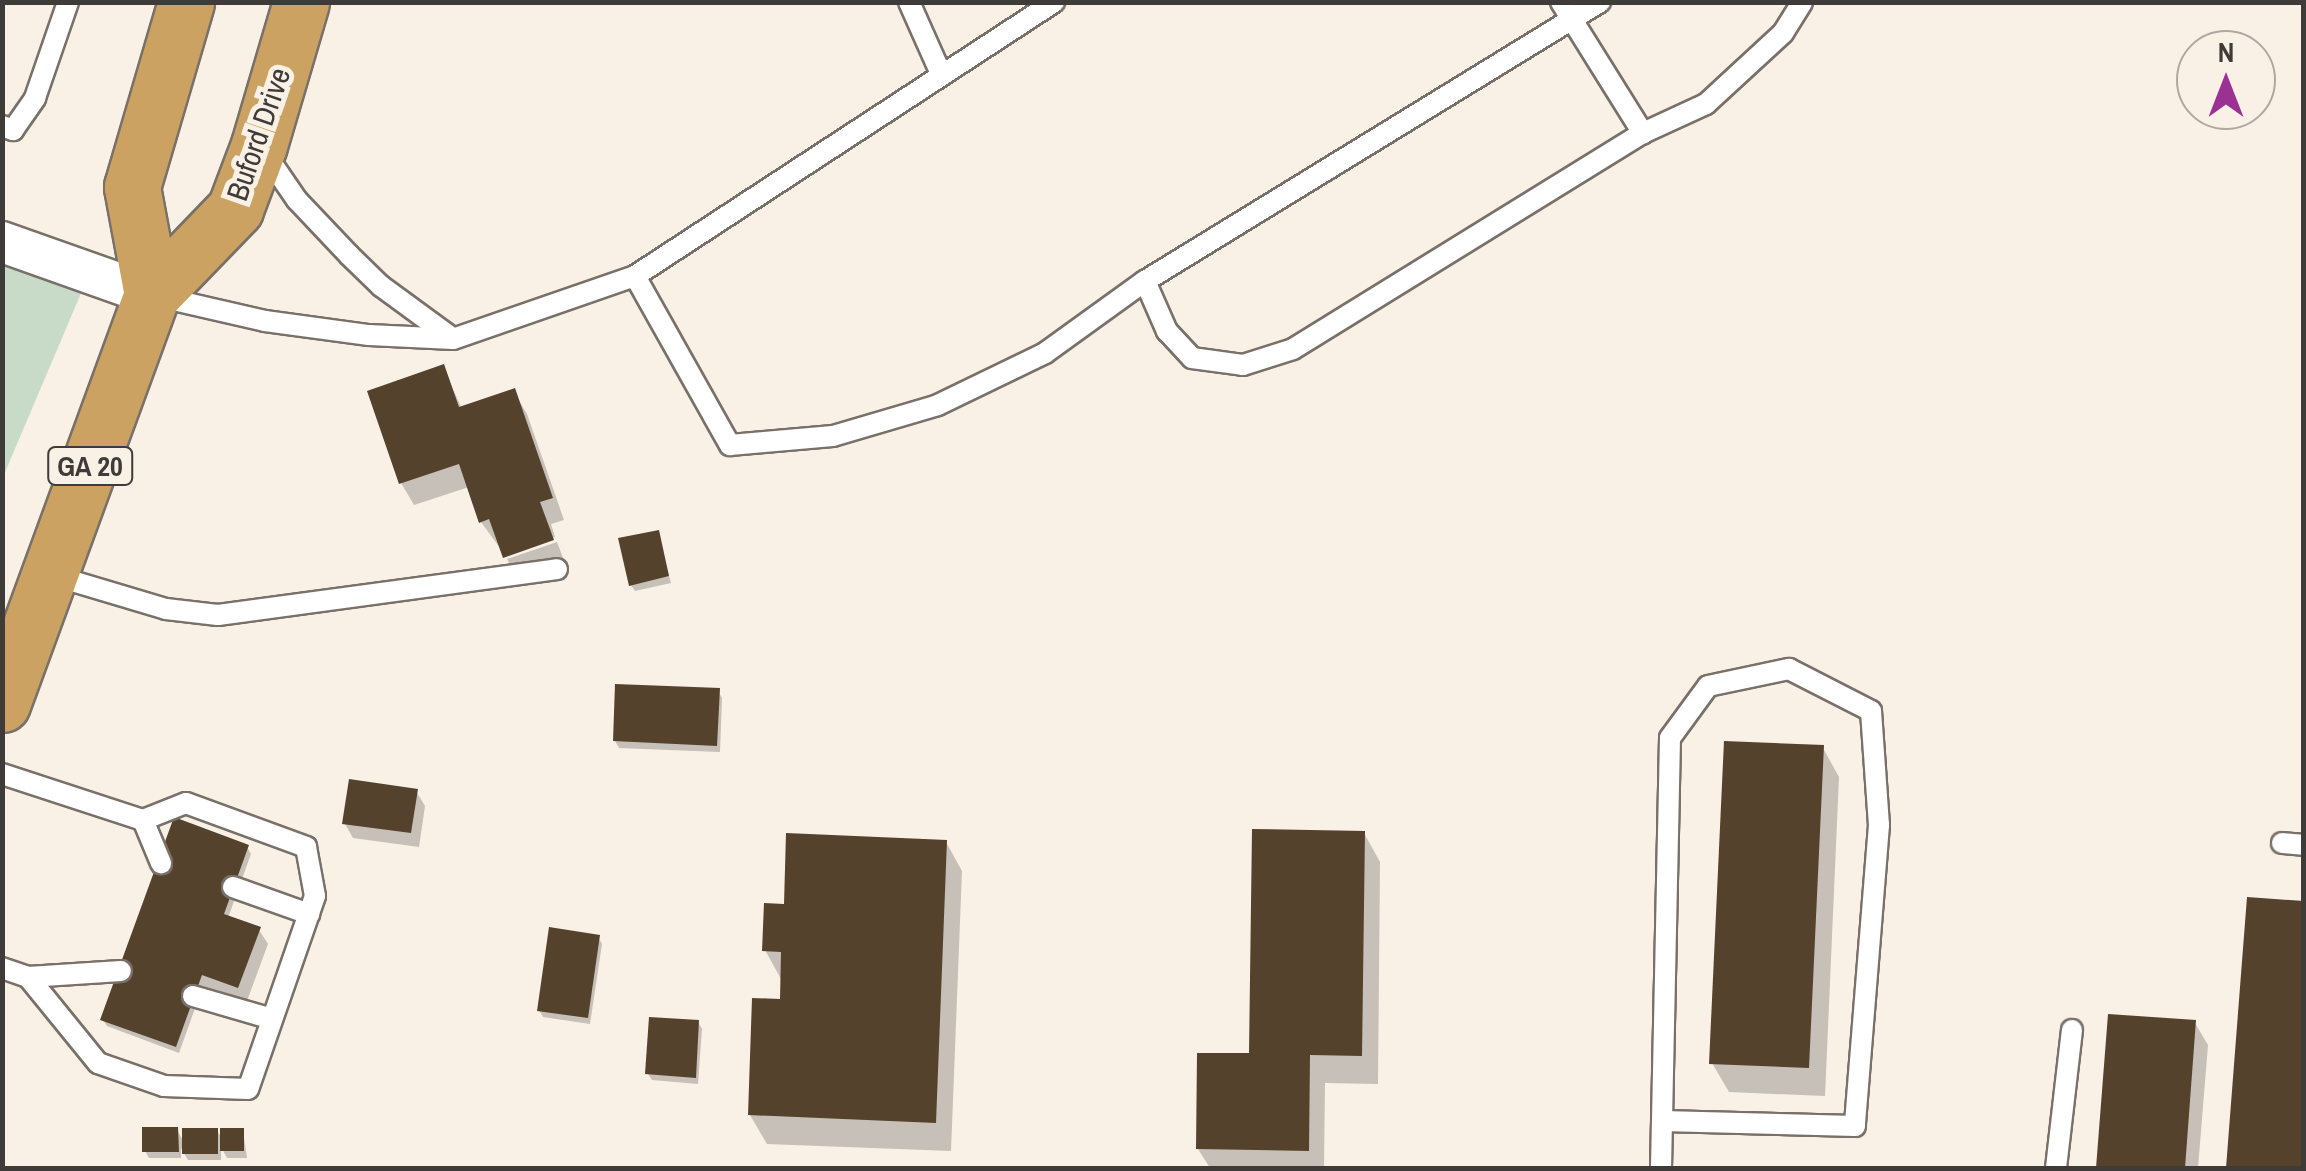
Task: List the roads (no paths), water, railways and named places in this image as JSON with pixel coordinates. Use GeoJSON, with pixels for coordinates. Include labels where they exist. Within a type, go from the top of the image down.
{"type":"FeatureCollection","features":[{"type":"Feature","properties":{"kind":"highway"},"geometry":{"type":"LineString","coordinates":[[152,296],[132,187],[186,2]]}},
{"type":"Feature","properties":{"kind":"highway","name":"Buford Drive"},"geometry":{"type":"LineString","coordinates":[[2,704],[152,296],[234,209],[259,146],[300,2]]}},
{"type":"Feature","properties":{"kind":"street"},"geometry":{"type":"LineString","coordinates":[[2,242],[152,296]]}},
{"type":"Feature","properties":{"kind":"lane"},"geometry":{"type":"LineString","coordinates":[[2,126],[12,130],[35,98],[68,2]]}},
{"type":"Feature","properties":{"kind":"lane"},"geometry":{"type":"LineString","coordinates":[[909,2],[941,74]]}},
{"type":"Feature","properties":{"kind":"lane"},"geometry":{"type":"LineString","coordinates":[[152,296],[280,323],[454,339],[635,276],[1054,2]]}},
{"type":"Feature","properties":{"kind":"lane"},"geometry":{"type":"LineString","coordinates":[[635,276],[730,445],[832,436],[938,405],[1046,353],[1145,281],[1566,11],[1600,2]]}},
{"type":"Feature","properties":{"kind":"lane"},"geometry":{"type":"LineString","coordinates":[[1145,281],[1166,331],[1192,358],[1243,365],[1292,348],[1644,133],[1706,104],[1783,33],[1802,2]]}},
{"type":"Feature","properties":{"kind":"lane"},"geometry":{"type":"LineString","coordinates":[[1566,11],[1644,133]]}},
{"type":"Feature","properties":{"kind":"lane"},"geometry":{"type":"LineString","coordinates":[[259,146],[297,200],[349,255],[382,286],[454,339]]}},
{"type":"Feature","properties":{"kind":"lane"},"geometry":{"type":"LineString","coordinates":[[50,574],[166,609],[218,615],[557,568]]}},
{"type":"Feature","properties":{"kind":"lane"},"geometry":{"type":"LineString","coordinates":[[1662,1168],[1670,738],[1708,686],[1789,670],[1871,711],[1878,825],[1855,1126],[1663,1121]]}},
{"type":"Feature","properties":{"kind":"lane"},"geometry":{"type":"LineString","coordinates":[[2,774],[143,820],[186,803],[306,847],[315,896],[248,1088],[164,1086],[98,1063],[28,977]]}},
{"type":"Feature","properties":{"kind":"lane"},"geometry":{"type":"LineString","coordinates":[[143,820],[161,863]]}},
{"type":"Feature","properties":{"kind":"lane"},"geometry":{"type":"LineString","coordinates":[[2282,843],[2304,845]]}},
{"type":"Feature","properties":{"kind":"lane"},"geometry":{"type":"LineString","coordinates":[[233,887],[309,914]]}},
{"type":"Feature","properties":{"kind":"lane"},"geometry":{"type":"LineString","coordinates":[[2,968],[28,977],[121,971]]}},
{"type":"Feature","properties":{"kind":"lane"},"geometry":{"type":"LineString","coordinates":[[193,996],[272,1019]]}},
{"type":"Feature","properties":{"kind":"lane"},"geometry":{"type":"LineString","coordinates":[[2056,1168],[2072,1030]]}}]}
